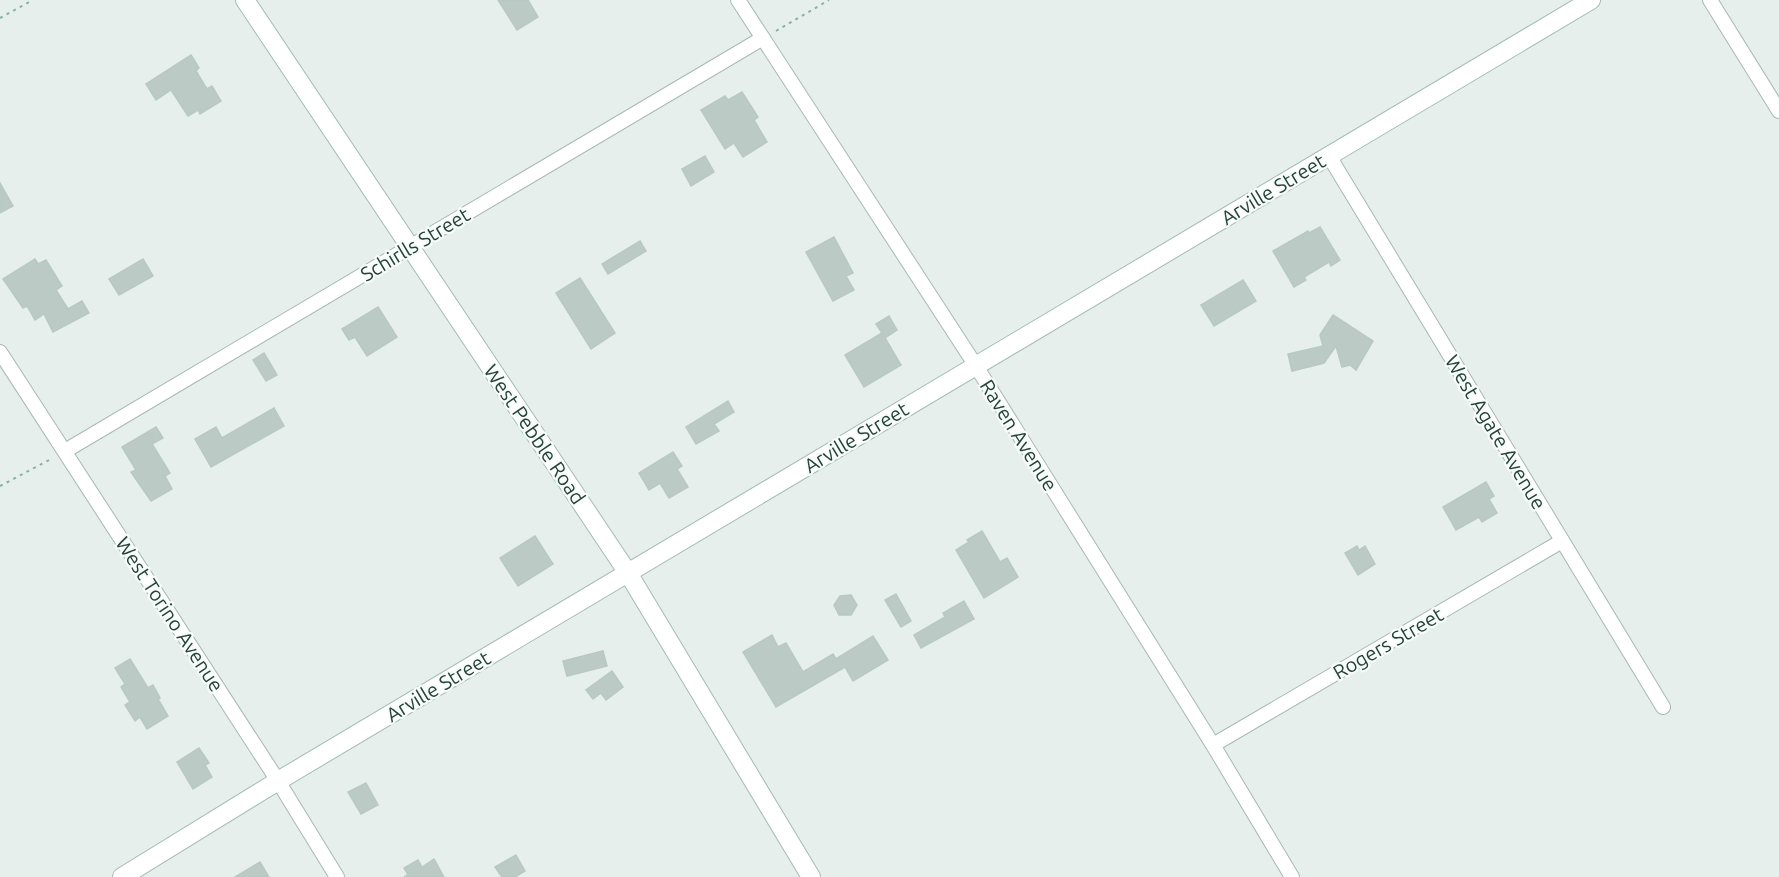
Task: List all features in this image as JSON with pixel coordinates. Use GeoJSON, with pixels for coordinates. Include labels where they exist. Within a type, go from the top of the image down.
{"type":"FeatureCollection","features":[{"type":"Feature","properties":{"kind":"street","name":"West Pebble Road"},"geometry":{"type":"LineString","coordinates":[[245,0],[628,573],[811,877]]}},
{"type":"Feature","properties":{"kind":"street","name":"Raven Avenue"},"geometry":{"type":"LineString","coordinates":[[738,0],[976,366],[1213,745],[1292,877]]}},
{"type":"Feature","properties":{"kind":"street","name":"Arville Street"},"geometry":{"type":"LineString","coordinates":[[122,877],[278,781],[1591,0]]}},
{"type":"Feature","properties":{"kind":"street"},"geometry":{"type":"LineString","coordinates":[[1710,0],[1779,111]]}},
{"type":"Feature","properties":{"kind":"street","name":"Schirlls Street"},"geometry":{"type":"LineString","coordinates":[[65,452],[763,38]]}},
{"type":"Feature","properties":{"kind":"street","name":"West Agate Avenue"},"geometry":{"type":"LineString","coordinates":[[1329,156],[1663,707]]}},
{"type":"Feature","properties":{"kind":"street","name":"West Torino Avenue"},"geometry":{"type":"LineString","coordinates":[[0,352],[278,781],[337,877]]}},
{"type":"Feature","properties":{"kind":"street","name":"Rogers Street"},"geometry":{"type":"LineString","coordinates":[[1213,745],[1562,541]]}},
{"type":"Feature","properties":{"kind":"path"},"geometry":{"type":"LineString","coordinates":[[0,18],[33,0]]}},
{"type":"Feature","properties":{"kind":"path"},"geometry":{"type":"LineString","coordinates":[[763,38],[829,0]]}},
{"type":"Feature","properties":{"kind":"path"},"geometry":{"type":"LineString","coordinates":[[0,486],[65,452]]}},
{"type":"Feature","properties":{"kind":"building"},"geometry":{"type":"Polygon","coordinates":[[[498,0],[528,0],[538,17],[517,30],[498,0]]]}},
{"type":"Feature","properties":{"kind":"building"},"geometry":{"type":"Polygon","coordinates":[[[191,55],[199,68],[196,71],[207,89],[212,86],[221,101],[200,114],[198,110],[188,116],[171,90],[156,100],[146,84],[191,55]]]}},
{"type":"Feature","properties":{"kind":"building"},"geometry":{"type":"Polygon","coordinates":[[[742,92],[758,117],[754,120],[767,142],[743,157],[734,143],[725,149],[701,110],[725,96],[728,100],[742,92]]]}},
{"type":"Feature","properties":{"kind":"building"},"geometry":{"type":"Polygon","coordinates":[[[705,156],[714,172],[691,186],[682,169],[705,156]]]}},
{"type":"Feature","properties":{"kind":"building"},"geometry":{"type":"Polygon","coordinates":[[[0,183],[13,206],[0,213],[0,183]]]}},
{"type":"Feature","properties":{"kind":"building"},"geometry":{"type":"Polygon","coordinates":[[[1320,227],[1340,260],[1331,266],[1329,262],[1304,277],[1306,280],[1294,287],[1273,251],[1308,231],[1309,233],[1320,227]]]}},
{"type":"Feature","properties":{"kind":"building"},"geometry":{"type":"Polygon","coordinates":[[[834,237],[853,273],[846,276],[854,290],[833,301],[806,252],[834,237]]]}},
{"type":"Feature","properties":{"kind":"building"},"geometry":{"type":"Polygon","coordinates":[[[640,241],[646,251],[608,274],[602,264],[640,241]]]}},
{"type":"Feature","properties":{"kind":"building"},"geometry":{"type":"Polygon","coordinates":[[[35,259],[38,264],[46,260],[62,286],[56,290],[68,309],[82,301],[89,313],[53,332],[44,314],[35,320],[27,306],[23,308],[3,279],[35,259]]]}},
{"type":"Feature","properties":{"kind":"building"},"geometry":{"type":"Polygon","coordinates":[[[143,259],[153,276],[119,295],[109,279],[143,259]]]}},
{"type":"Feature","properties":{"kind":"building"},"geometry":{"type":"Polygon","coordinates":[[[580,278],[615,333],[591,349],[556,293],[580,278]]]}},
{"type":"Feature","properties":{"kind":"building"},"geometry":{"type":"Polygon","coordinates":[[[1243,280],[1256,301],[1214,326],[1201,305],[1243,280]]]}},
{"type":"Feature","properties":{"kind":"building"},"geometry":{"type":"Polygon","coordinates":[[[378,307],[397,337],[367,356],[355,337],[349,340],[342,329],[378,307]]]}},
{"type":"Feature","properties":{"kind":"building"},"geometry":{"type":"Polygon","coordinates":[[[1333,315],[1373,341],[1356,370],[1350,365],[1342,367],[1336,346],[1324,363],[1292,371],[1288,354],[1323,346],[1320,335],[1333,315]]]}},
{"type":"Feature","properties":{"kind":"building"},"geometry":{"type":"Polygon","coordinates":[[[889,316],[897,330],[885,338],[901,365],[864,387],[845,355],[882,333],[876,324],[889,316]]]}},
{"type":"Feature","properties":{"kind":"building"},"geometry":{"type":"Polygon","coordinates":[[[264,353],[277,375],[266,381],[253,360],[264,353]]]}},
{"type":"Feature","properties":{"kind":"building"},"geometry":{"type":"Polygon","coordinates":[[[728,401],[734,412],[714,424],[719,431],[696,444],[686,427],[728,401]]]}},
{"type":"Feature","properties":{"kind":"building"},"geometry":{"type":"Polygon","coordinates":[[[274,408],[284,426],[211,467],[195,439],[216,427],[222,438],[274,408]]]}},
{"type":"Feature","properties":{"kind":"building"},"geometry":{"type":"Polygon","coordinates":[[[156,427],[163,438],[152,444],[170,473],[165,476],[172,489],[151,501],[131,472],[136,470],[122,447],[156,427]]]}},
{"type":"Feature","properties":{"kind":"building"},"geometry":{"type":"Polygon","coordinates":[[[673,452],[682,466],[677,469],[688,487],[669,498],[660,483],[649,490],[639,473],[673,452]]]}},
{"type":"Feature","properties":{"kind":"building"},"geometry":{"type":"Polygon","coordinates":[[[1486,482],[1494,496],[1489,499],[1497,513],[1482,522],[1479,517],[1456,530],[1443,507],[1486,482]]]}},
{"type":"Feature","properties":{"kind":"building"},"geometry":{"type":"Polygon","coordinates":[[[982,531],[1000,562],[1007,558],[1018,577],[984,598],[956,550],[982,531]]]}},
{"type":"Feature","properties":{"kind":"building"},"geometry":{"type":"Polygon","coordinates":[[[535,536],[553,564],[518,586],[500,558],[535,536]]]}},
{"type":"Feature","properties":{"kind":"building"},"geometry":{"type":"Polygon","coordinates":[[[1357,546],[1359,550],[1365,546],[1375,564],[1358,575],[1345,553],[1357,546]]]}},
{"type":"Feature","properties":{"kind":"building"},"geometry":{"type":"Polygon","coordinates":[[[896,594],[911,621],[901,627],[885,600],[896,594]]]}},
{"type":"Feature","properties":{"kind":"building"},"geometry":{"type":"Polygon","coordinates":[[[851,595],[857,605],[851,615],[839,615],[834,605],[840,596],[851,595]]]}},
{"type":"Feature","properties":{"kind":"building"},"geometry":{"type":"Polygon","coordinates":[[[964,601],[974,619],[921,648],[914,635],[945,617],[943,613],[964,601]]]}},
{"type":"Feature","properties":{"kind":"building"},"geometry":{"type":"Polygon","coordinates":[[[772,635],[778,647],[786,643],[803,672],[833,654],[836,659],[873,636],[888,660],[853,681],[845,667],[776,707],[743,652],[772,635]]]}},
{"type":"Feature","properties":{"kind":"building"},"geometry":{"type":"Polygon","coordinates":[[[603,651],[607,666],[567,676],[563,661],[603,651]]]}},
{"type":"Feature","properties":{"kind":"building"},"geometry":{"type":"Polygon","coordinates":[[[130,659],[148,688],[153,685],[168,716],[147,729],[140,717],[135,721],[125,705],[130,702],[121,687],[125,684],[115,668],[130,659]]]}},
{"type":"Feature","properties":{"kind":"building"},"geometry":{"type":"Polygon","coordinates":[[[612,671],[623,687],[606,700],[601,693],[593,699],[586,690],[612,671]]]}},
{"type":"Feature","properties":{"kind":"building"},"geometry":{"type":"Polygon","coordinates":[[[199,748],[209,763],[205,765],[212,777],[193,789],[177,762],[199,748]]]}},
{"type":"Feature","properties":{"kind":"building"},"geometry":{"type":"Polygon","coordinates":[[[366,783],[378,805],[361,814],[348,792],[366,783]]]}},
{"type":"Feature","properties":{"kind":"building"},"geometry":{"type":"Polygon","coordinates":[[[516,855],[525,871],[515,877],[502,877],[495,867],[516,855]]]}},
{"type":"Feature","properties":{"kind":"building"},"geometry":{"type":"Polygon","coordinates":[[[434,859],[444,877],[404,877],[408,875],[404,868],[418,860],[422,867],[434,859]]]}},
{"type":"Feature","properties":{"kind":"building"},"geometry":{"type":"Polygon","coordinates":[[[260,862],[269,877],[235,877],[260,862]]]}}]}
